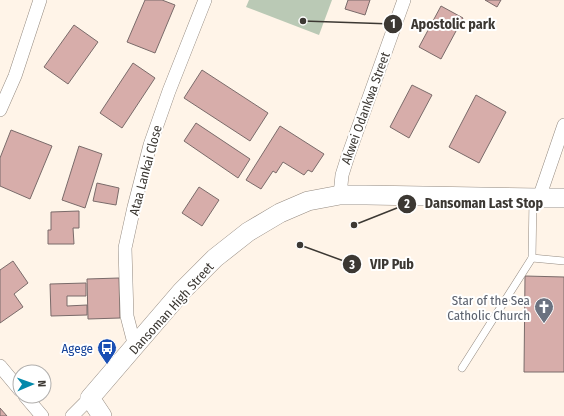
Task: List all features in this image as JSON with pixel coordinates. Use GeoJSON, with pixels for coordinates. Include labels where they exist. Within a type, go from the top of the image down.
{"type":"FeatureCollection","features":[{"type":"Feature","properties":{"kind":"street"},"geometry":{"type":"LineString","coordinates":[[0,110],[15,76],[40,0]]}},
{"type":"Feature","properties":{"kind":"street","name":"Ataa Lankai Close"},"geometry":{"type":"LineString","coordinates":[[135,347],[127,316],[125,248],[150,144],[205,0]]}},
{"type":"Feature","properties":{"kind":"street","name":"Akwei Odankwa Street"},"geometry":{"type":"LineString","coordinates":[[340,195],[342,175],[348,156],[404,0]]}},
{"type":"Feature","properties":{"kind":"street"},"geometry":{"type":"LineString","coordinates":[[536,198],[564,125]]}},
{"type":"Feature","properties":{"kind":"street","name":"Dansoman High Street"},"geometry":{"type":"LineString","coordinates":[[90,398],[182,291],[215,258],[248,232],[280,214],[308,202],[340,195],[564,198]]}},
{"type":"Feature","properties":{"kind":"street"},"geometry":{"type":"LineString","coordinates":[[0,366],[12,380]]}},
{"type":"Feature","properties":{"kind":"street"},"geometry":{"type":"LineString","coordinates":[[72,416],[90,398],[102,416]]}},
{"type":"Feature","properties":{"kind":"street"},"geometry":{"type":"LineString","coordinates":[[32,404],[42,416]]}},
{"type":"Feature","properties":{"kind":"lane"},"geometry":{"type":"LineString","coordinates":[[462,368],[532,258],[536,198]]}},
{"type":"Feature","properties":{"kind":"lane"},"geometry":{"type":"LineString","coordinates":[[532,258],[564,261]]}},
{"type":"Feature","properties":{"kind":"green space"},"geometry":{"type":"Polygon","coordinates":[[[249,0],[332,0],[319,35],[246,7],[249,0]]]}},
{"type":"Feature","properties":{"kind":"building"},"geometry":{"type":"Polygon","coordinates":[[[145,0],[162,0],[175,5],[155,53],[127,42],[145,0]]]}},
{"type":"Feature","properties":{"kind":"building"},"geometry":{"type":"Polygon","coordinates":[[[348,0],[370,0],[365,15],[345,9],[348,0]]]}},
{"type":"Feature","properties":{"kind":"building"},"geometry":{"type":"Polygon","coordinates":[[[485,0],[501,0],[497,7],[485,0]]]}},
{"type":"Feature","properties":{"kind":"building"},"geometry":{"type":"Polygon","coordinates":[[[441,6],[463,18],[441,59],[419,47],[441,6]]]}},
{"type":"Feature","properties":{"kind":"building"},"geometry":{"type":"Polygon","coordinates":[[[74,25],[98,42],[68,84],[44,67],[74,25]]]}},
{"type":"Feature","properties":{"kind":"building"},"geometry":{"type":"Polygon","coordinates":[[[133,63],[155,78],[122,128],[100,113],[133,63]]]}},
{"type":"Feature","properties":{"kind":"building"},"geometry":{"type":"Polygon","coordinates":[[[202,70],[268,113],[250,141],[184,98],[202,70]]]}},
{"type":"Feature","properties":{"kind":"building"},"geometry":{"type":"Polygon","coordinates":[[[412,85],[432,95],[409,138],[390,127],[412,85]]]}},
{"type":"Feature","properties":{"kind":"building"},"geometry":{"type":"Polygon","coordinates":[[[476,95],[506,112],[479,163],[449,147],[476,95]]]}},
{"type":"Feature","properties":{"kind":"building"},"geometry":{"type":"Polygon","coordinates":[[[196,123],[250,159],[238,178],[184,141],[196,123]]]}},
{"type":"Feature","properties":{"kind":"building"},"geometry":{"type":"Polygon","coordinates":[[[280,126],[324,154],[312,172],[308,170],[304,175],[283,162],[276,173],[273,171],[261,189],[246,180],[280,126]]]}},
{"type":"Feature","properties":{"kind":"building"},"geometry":{"type":"Polygon","coordinates":[[[11,130],[52,146],[30,199],[0,186],[0,158],[11,130]]]}},
{"type":"Feature","properties":{"kind":"building"},"geometry":{"type":"Polygon","coordinates":[[[79,146],[102,154],[85,208],[62,200],[79,146]]]}},
{"type":"Feature","properties":{"kind":"building"},"geometry":{"type":"Polygon","coordinates":[[[97,183],[119,188],[116,205],[93,201],[97,183]]]}},
{"type":"Feature","properties":{"kind":"building"},"geometry":{"type":"Polygon","coordinates":[[[199,187],[219,200],[202,226],[182,213],[199,187]]]}},
{"type":"Feature","properties":{"kind":"building"},"geometry":{"type":"Polygon","coordinates":[[[79,211],[79,228],[73,228],[74,244],[48,244],[48,230],[51,230],[51,212],[79,211]]]}},
{"type":"Feature","properties":{"kind":"building"},"geometry":{"type":"Polygon","coordinates":[[[13,261],[28,283],[14,294],[23,307],[0,323],[0,270],[13,261]]]}},
{"type":"Feature","properties":{"kind":"building","name":"Star of the Sea Catholic Church"},"geometry":{"type":"Polygon","coordinates":[[[525,276],[564,277],[564,372],[524,372],[525,276]]]}},
{"type":"Feature","properties":{"kind":"building"},"geometry":{"type":"Polygon","coordinates":[[[119,278],[120,318],[88,319],[87,279],[119,278]]]}},
{"type":"Feature","properties":{"kind":"building"},"geometry":{"type":"Polygon","coordinates":[[[86,283],[86,296],[67,296],[67,306],[87,305],[87,315],[51,316],[50,284],[86,283]]]}},
{"type":"Feature","properties":{"kind":"building"},"geometry":{"type":"Polygon","coordinates":[[[0,408],[7,416],[0,416],[0,408]]]}},
{"type":"Feature","properties":{"kind":"place","name":"Apostolic park"},"geometry":{"type":"Point","coordinates":[303,21]}},
{"type":"Feature","properties":{"kind":"place","name":"Dansoman Last Stop"},"geometry":{"type":"Point","coordinates":[354,225]}},
{"type":"Feature","properties":{"kind":"place","name":"VIP Pub"},"geometry":{"type":"Point","coordinates":[300,245]}},
{"type":"Feature","properties":{"kind":"place","name":"Star of the Sea Catholic Church"},"geometry":{"type":"Point","coordinates":[544,324]}},
{"type":"Feature","properties":{"kind":"place","name":"Agege"},"geometry":{"type":"Point","coordinates":[107,365]}}]}
